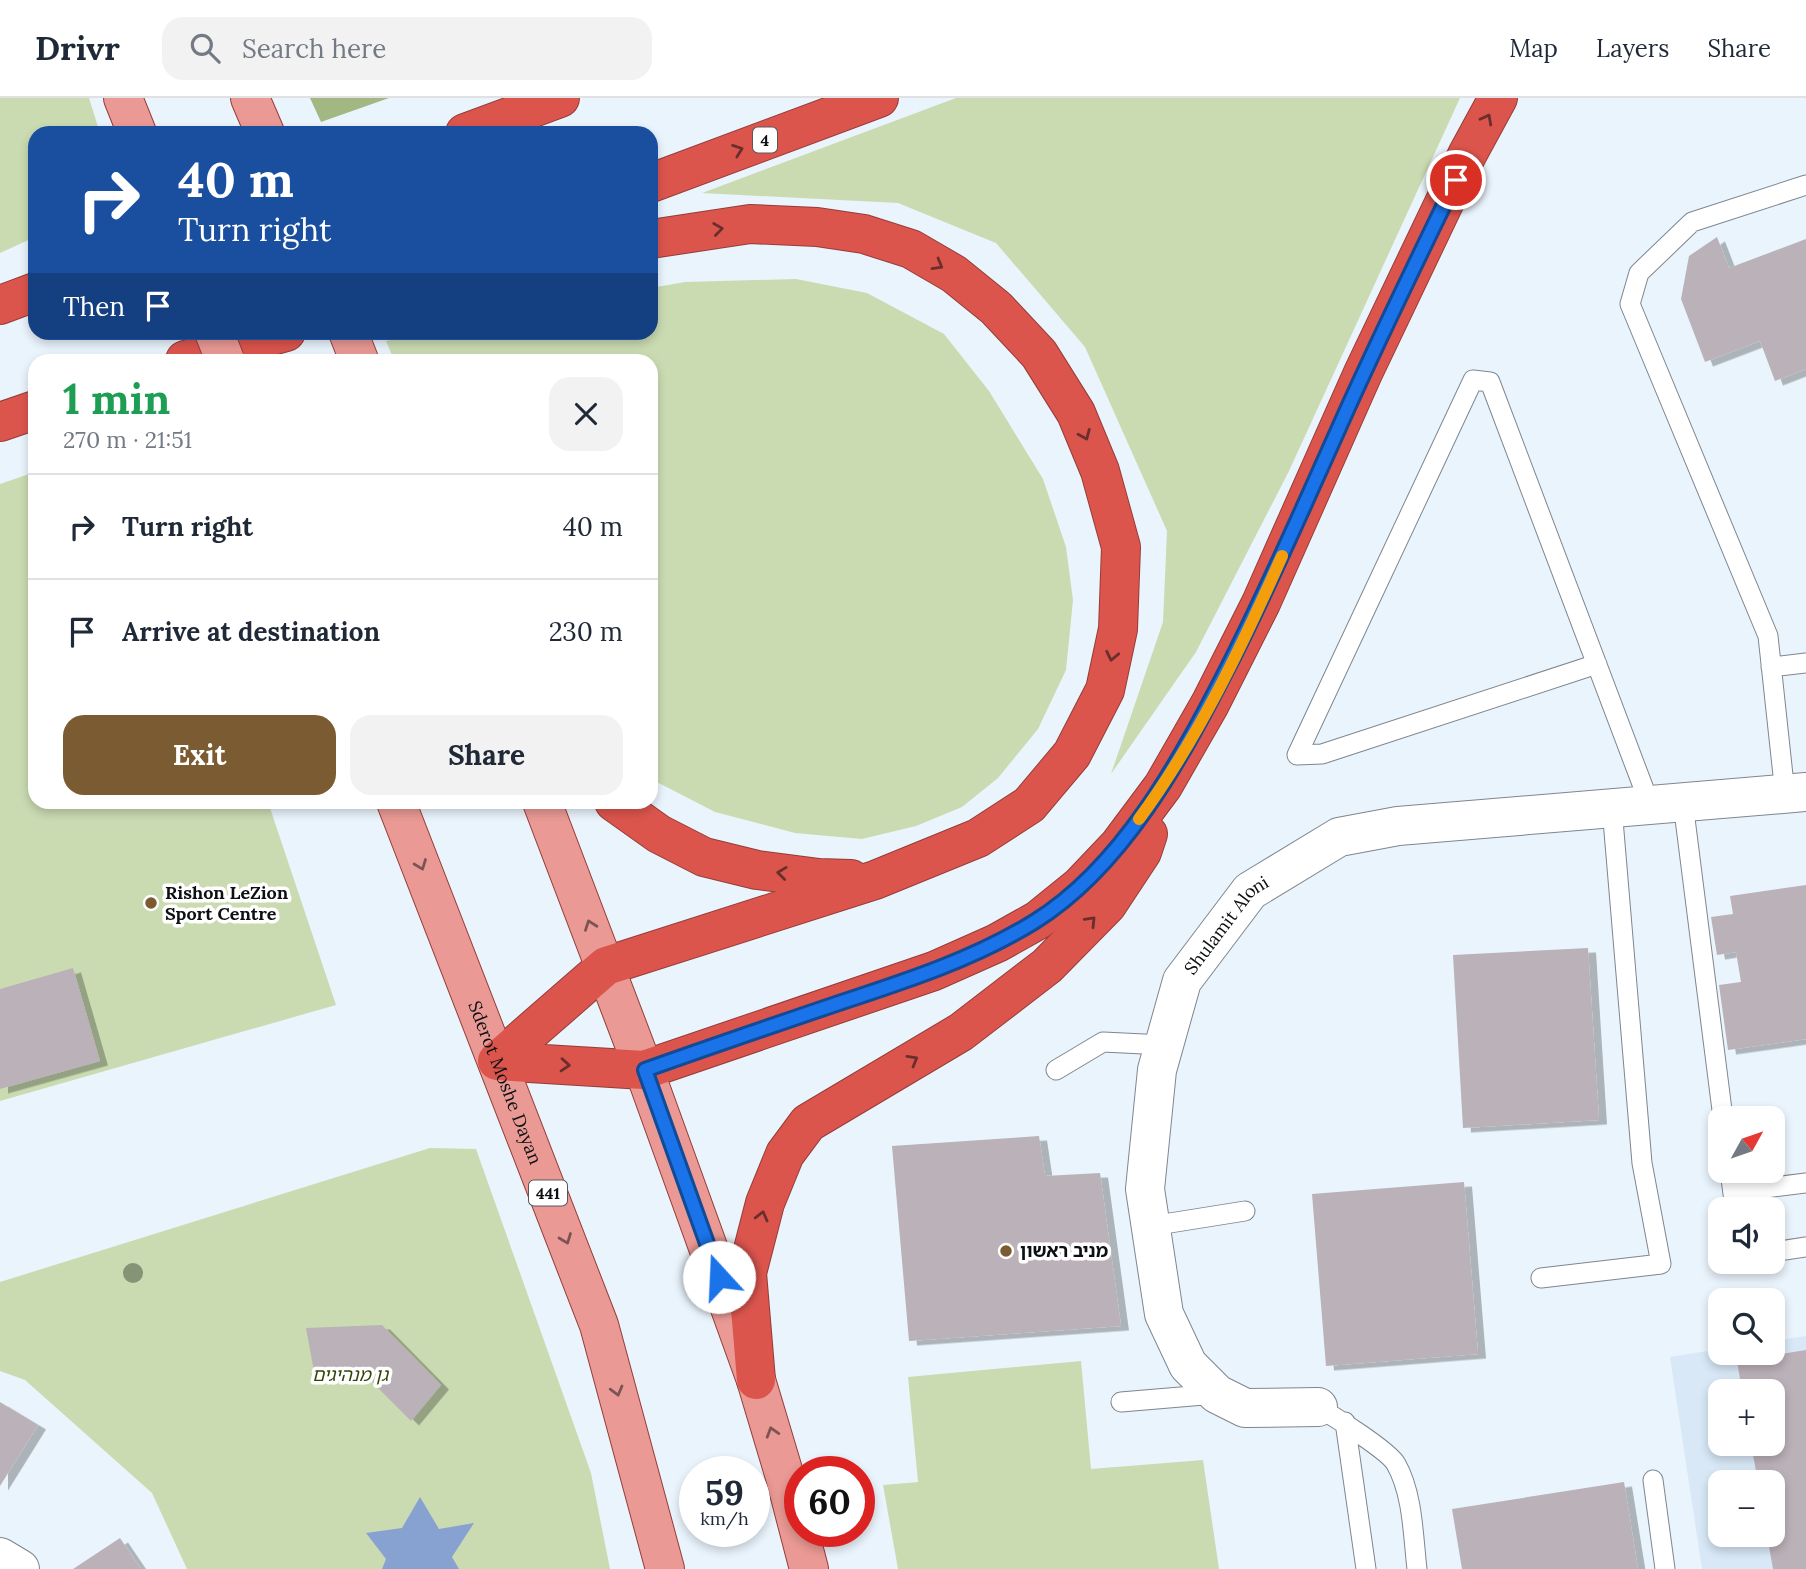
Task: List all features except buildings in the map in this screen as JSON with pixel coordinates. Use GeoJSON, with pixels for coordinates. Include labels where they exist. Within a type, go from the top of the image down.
{"type":"FeatureCollection","features":[{"type":"Feature","properties":{"kind":"highway"},"geometry":{"type":"LineString","coordinates":[[484,126],[560,98]]}},
{"type":"Feature","properties":{"kind":"highway","name":"4"},"geometry":{"type":"LineString","coordinates":[[658,180],[879,98]]}},
{"type":"Feature","properties":{"kind":"highway"},"geometry":{"type":"LineString","coordinates":[[497,1061],[645,1070],[934,971],[997,943],[1038,920],[1080,886],[1119,845],[1163,786],[1209,704],[1261,603],[1363,373],[1467,155],[1498,98]]}},
{"type":"Feature","properties":{"kind":"highway"},"geometry":{"type":"LineString","coordinates":[[497,1061],[606,966],[874,880],[978,838],[1029,805],[1072,754],[1105,690],[1118,629],[1121,547],[1100,471],[1076,413],[1039,354],[986,300],[954,274],[911,249],[864,234],[750,224],[658,238]]}},
{"type":"Feature","properties":{"kind":"highway"},"geometry":{"type":"LineString","coordinates":[[0,305],[28,295]]}},
{"type":"Feature","properties":{"kind":"highway"},"geometry":{"type":"LineString","coordinates":[[188,354],[226,340]]}},
{"type":"Feature","properties":{"kind":"highway"},"geometry":{"type":"LineString","coordinates":[[207,354],[257,340]]}},
{"type":"Feature","properties":{"kind":"highway"},"geometry":{"type":"LineString","coordinates":[[0,422],[28,412]]}},
{"type":"Feature","properties":{"kind":"highway"},"geometry":{"type":"LineString","coordinates":[[756,1380],[747,1273],[765,1203],[785,1154],[808,1123],[961,1032],[1047,966],[1107,905],[1142,852],[1163,786]]}},
{"type":"Feature","properties":{"kind":"highway"},"geometry":{"type":"LineString","coordinates":[[624,809],[659,834],[704,858],[757,870],[819,878],[874,880]]}},
{"type":"Feature","properties":{"kind":"main road"},"geometry":{"type":"LineString","coordinates":[[123,98],[134,126]]}},
{"type":"Feature","properties":{"kind":"main road"},"geometry":{"type":"LineString","coordinates":[[250,98],[262,126]]}},
{"type":"Feature","properties":{"kind":"main road","name":"Sderot Moshe Dayan"},"geometry":{"type":"LineString","coordinates":[[399,809],[599,1325],[665,1569]]}},
{"type":"Feature","properties":{"kind":"main road"},"geometry":{"type":"LineString","coordinates":[[545,809],[645,1070],[756,1380],[809,1569]]}},
{"type":"Feature","properties":{"kind":"street","name":"Shulamit Aloni"},"geometry":{"type":"LineString","coordinates":[[1331,1415],[1245,1408],[1217,1394],[1188,1365],[1164,1314],[1145,1189],[1157,1070],[1182,981],[1250,891],[1339,837],[1398,826],[1795,793]]}},
{"type":"Feature","properties":{"kind":"street"},"geometry":{"type":"LineString","coordinates":[[0,1557],[20,1569]]}},
{"type":"Feature","properties":{"kind":"lane"},"geometry":{"type":"LineString","coordinates":[[1795,793],[1768,636],[1630,304],[1639,273],[1692,222],[1806,185]]}},
{"type":"Feature","properties":{"kind":"lane"},"geometry":{"type":"LineString","coordinates":[[1597,664],[1322,754],[1297,755],[1473,380],[1490,382],[1597,664],[1666,804],[1721,1106]]}},
{"type":"Feature","properties":{"kind":"lane"},"geometry":{"type":"LineString","coordinates":[[1772,667],[1806,663]]}},
{"type":"Feature","properties":{"kind":"lane"},"geometry":{"type":"LineString","coordinates":[[1541,1278],[1661,1264],[1642,1163],[1612,808]]}},
{"type":"Feature","properties":{"kind":"lane"},"geometry":{"type":"LineString","coordinates":[[1056,1070],[1103,1042],[1164,1045]]}},
{"type":"Feature","properties":{"kind":"lane"},"geometry":{"type":"LineString","coordinates":[[1750,1197],[1806,1183]]}},
{"type":"Feature","properties":{"kind":"lane"},"geometry":{"type":"LineString","coordinates":[[1151,1226],[1245,1211]]}},
{"type":"Feature","properties":{"kind":"lane"},"geometry":{"type":"LineString","coordinates":[[1785,1250],[1806,1247]]}},
{"type":"Feature","properties":{"kind":"lane"},"geometry":{"type":"LineString","coordinates":[[1121,1402],[1217,1394]]}},
{"type":"Feature","properties":{"kind":"lane"},"geometry":{"type":"LineString","coordinates":[[1331,1415],[1366,1569]]}},
{"type":"Feature","properties":{"kind":"lane"},"geometry":{"type":"LineString","coordinates":[[1331,1415],[1396,1462],[1408,1499],[1418,1569]]}},
{"type":"Feature","properties":{"kind":"lane"},"geometry":{"type":"LineString","coordinates":[[1653,1480],[1665,1569]]}},
{"type":"Feature","properties":{"kind":"shaded area"},"geometry":{"type":"Polygon","coordinates":[[[1806,1336],[1806,1569],[1702,1569],[1670,1357],[1708,1351],[1708,1365],[1785,1365],[1785,1339],[1806,1336]]]}},
{"type":"Feature","properties":{"kind":"green space"},"geometry":{"type":"Polygon","coordinates":[[[0,98],[89,98],[98,126],[28,126],[28,240],[0,253],[0,98]]]}},
{"type":"Feature","properties":{"kind":"green space"},"geometry":{"type":"Polygon","coordinates":[[[310,98],[389,98],[321,122],[310,98]]]}},
{"type":"Feature","properties":{"kind":"green space"},"geometry":{"type":"Polygon","coordinates":[[[956,98],[1460,98],[1289,471],[1196,652],[1111,774],[1163,622],[1167,531],[1085,347],[996,243],[898,203],[702,193],[956,98]]]}},
{"type":"Feature","properties":{"kind":"green space"},"geometry":{"type":"Polygon","coordinates":[[[796,279],[867,293],[944,334],[989,391],[1043,479],[1066,547],[1073,600],[1066,670],[1038,729],[998,778],[962,807],[916,826],[862,839],[795,833],[715,812],[658,783],[658,354],[391,354],[386,341],[658,340],[658,287],[685,282],[796,279]]]}},
{"type":"Feature","properties":{"kind":"green space","name":"Rishon LeZion Sport Centre"},"geometry":{"type":"Polygon","coordinates":[[[28,474],[28,809],[270,809],[336,1005],[0,1101],[0,484],[28,474]]]}},
{"type":"Feature","properties":{"kind":"green space","name":"גן מנהיגים"},"geometry":{"type":"Polygon","coordinates":[[[430,1148],[476,1149],[591,1473],[610,1569],[187,1569],[152,1493],[25,1380],[0,1371],[0,1282],[430,1148]]]}},
{"type":"Feature","properties":{"kind":"green space"},"geometry":{"type":"Polygon","coordinates":[[[1081,1361],[1091,1469],[1203,1460],[1219,1569],[898,1569],[883,1485],[918,1482],[908,1377],[1081,1361]]]}},
{"type":"Feature","properties":{"kind":"water"},"geometry":{"type":"Polygon","coordinates":[[[420,1497],[439,1529],[474,1523],[452,1557],[459,1569],[382,1569],[386,1559],[366,1533],[402,1528],[420,1497]]]}},
{"type":"Feature","properties":{"kind":"slow traffic"},"geometry":{"type":"LineString","coordinates":[[1139,819],[1163,786],[1209,704],[1282,556]]}},
{"type":"Feature","properties":{"kind":"place","name":"Rishon LeZion Sport Centre"},"geometry":{"type":"Point","coordinates":[151,903]}},
{"type":"Feature","properties":{"kind":"place","name":"מניב ראשון"},"geometry":{"type":"Point","coordinates":[1006,1251]}},
{"type":"Feature","properties":{"kind":"route"},"geometry":{"type":"LineString","coordinates":[[719,1277],[645,1070],[934,971],[997,943],[1038,920],[1080,886],[1119,845],[1163,786],[1261,603],[1363,373],[1456,180]]}}]}
